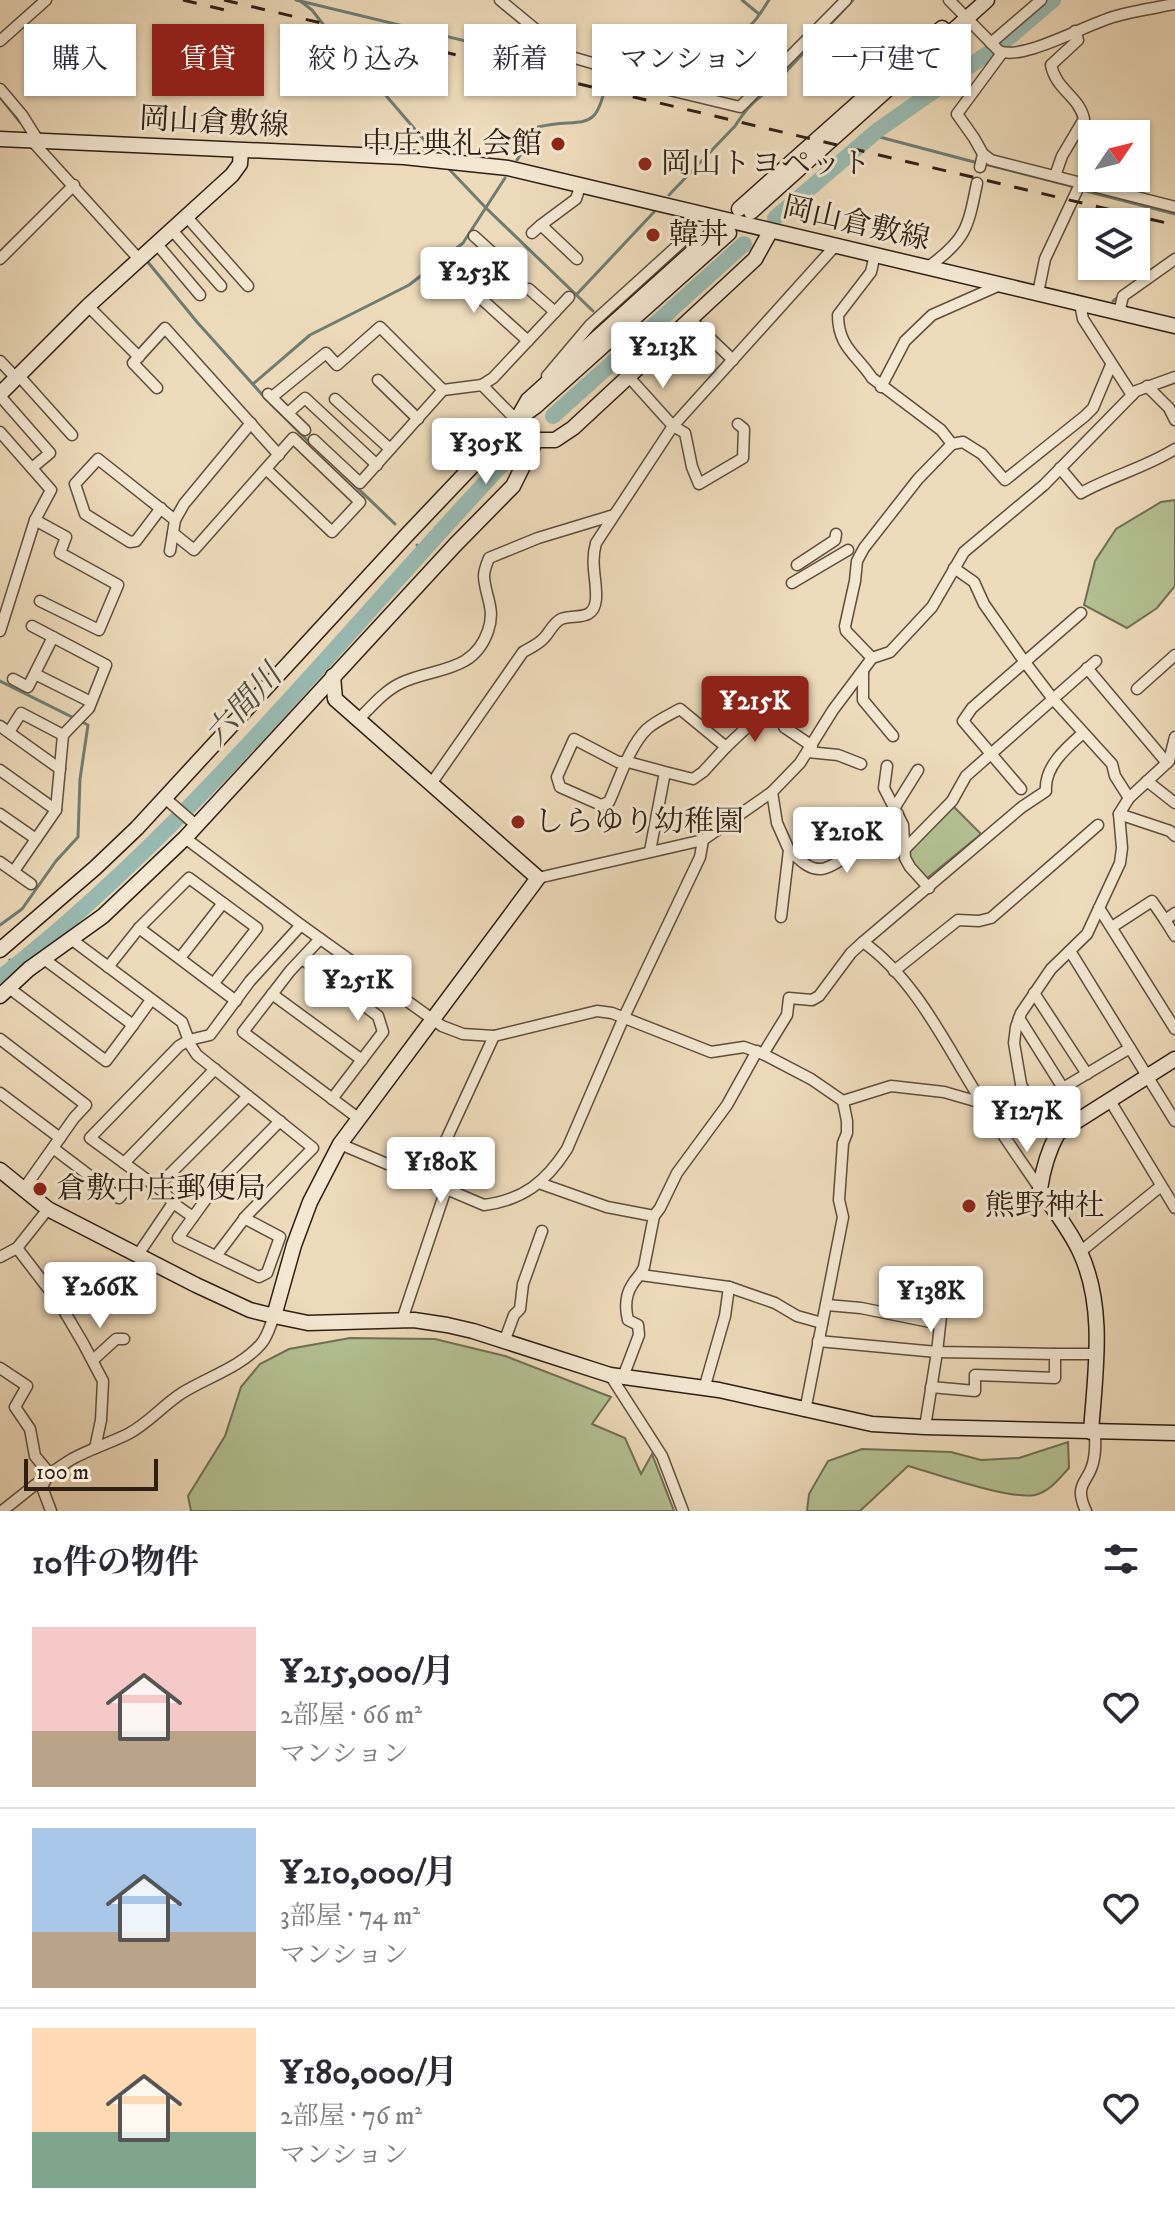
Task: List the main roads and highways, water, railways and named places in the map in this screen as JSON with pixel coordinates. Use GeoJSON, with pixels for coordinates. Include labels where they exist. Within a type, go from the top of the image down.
{"type":"FeatureCollection","features":[{"type":"Feature","properties":{"kind":"waterway"},"geometry":{"type":"LineString","coordinates":[[296,0],[464,41]]}},
{"type":"Feature","properties":{"kind":"waterway"},"geometry":{"type":"LineString","coordinates":[[299,0],[312,10],[438,156]]}},
{"type":"Feature","properties":{"kind":"waterway"},"geometry":{"type":"LineString","coordinates":[[742,0],[759,14]]}},
{"type":"Feature","properties":{"kind":"waterway"},"geometry":{"type":"LineString","coordinates":[[752,24],[769,0]]}},
{"type":"Feature","properties":{"kind":"waterway"},"geometry":{"type":"LineString","coordinates":[[669,195],[853,0]]}},
{"type":"Feature","properties":{"kind":"waterway","name":"六間川"},"geometry":{"type":"LineString","coordinates":[[775,218],[878,130],[1000,45],[1053,0]]}},
{"type":"Feature","properties":{"kind":"waterway"},"geometry":{"type":"LineString","coordinates":[[517,160],[538,127],[586,121],[593,117],[603,96]]}},
{"type":"Feature","properties":{"kind":"waterway"},"geometry":{"type":"LineString","coordinates":[[0,97],[20,122]]}},
{"type":"Feature","properties":{"kind":"waterway"},"geometry":{"type":"LineString","coordinates":[[872,135],[978,163]]}},
{"type":"Feature","properties":{"kind":"waterway"},"geometry":{"type":"LineString","coordinates":[[985,164],[1075,187]]}},
{"type":"Feature","properties":{"kind":"waterway"},"geometry":{"type":"LineString","coordinates":[[448,168],[593,311]]}},
{"type":"Feature","properties":{"kind":"waterway"},"geometry":{"type":"LineString","coordinates":[[253,384],[310,335],[409,285],[463,243],[505,178]]}},
{"type":"Feature","properties":{"kind":"waterway"},"geometry":{"type":"LineString","coordinates":[[1090,192],[1175,214]]}},
{"type":"Feature","properties":{"kind":"waterway"},"geometry":{"type":"LineString","coordinates":[[577,294],[654,212]]}},
{"type":"Feature","properties":{"kind":"waterway","name":"六間川"},"geometry":{"type":"LineString","coordinates":[[553,416],[744,244]]}},
{"type":"Feature","properties":{"kind":"waterway"},"geometry":{"type":"LineString","coordinates":[[147,261],[266,399]]}},
{"type":"Feature","properties":{"kind":"waterway"},"geometry":{"type":"LineString","coordinates":[[1113,301],[1121,295]]}},
{"type":"Feature","properties":{"kind":"waterway","name":"六間川"},"geometry":{"type":"LineString","coordinates":[[622,344],[627,350]]}},
{"type":"Feature","properties":{"kind":"waterway"},"geometry":{"type":"LineString","coordinates":[[271,404],[311,444]]}},
{"type":"Feature","properties":{"kind":"waterway","name":"六間川"},"geometry":{"type":"LineString","coordinates":[[0,978],[71,919],[203,793],[512,454]]}},
{"type":"Feature","properties":{"kind":"waterway"},"geometry":{"type":"LineString","coordinates":[[343,474],[395,524]]}},
{"type":"Feature","properties":{"kind":"waterway","name":"六間川"},"geometry":{"type":"LineString","coordinates":[[417,545],[423,550]]}},
{"type":"Feature","properties":{"kind":"waterway"},"geometry":{"type":"LineString","coordinates":[[0,681],[88,725],[80,779],[78,837],[56,861],[22,909],[0,925]]}},
{"type":"Feature","properties":{"kind":"waterway","name":"六間川"},"geometry":{"type":"LineString","coordinates":[[10,960],[15,966]]}},
{"type":"Feature","properties":{"kind":"railway"},"geometry":{"type":"LineString","coordinates":[[183,0],[237,13]]}},
{"type":"Feature","properties":{"kind":"railway"},"geometry":{"type":"LineString","coordinates":[[224,0],[1175,225]]}},
{"type":"Feature","properties":{"kind":"place","name":"中庄典礼会館"},"geometry":{"type":"Point","coordinates":[558,144]}},
{"type":"Feature","properties":{"kind":"place","name":"岡山トヨペット"},"geometry":{"type":"Point","coordinates":[645,164]}},
{"type":"Feature","properties":{"kind":"place","name":"韓丼"},"geometry":{"type":"Point","coordinates":[653,235]}},
{"type":"Feature","properties":{"kind":"place","name":"しらゆり幼稚園"},"geometry":{"type":"Point","coordinates":[518,822]}},
{"type":"Feature","properties":{"kind":"place","name":"倉敷中庄郵便局"},"geometry":{"type":"Point","coordinates":[40,1189]}},
{"type":"Feature","properties":{"kind":"place","name":"熊野神社"},"geometry":{"type":"Point","coordinates":[969,1206]}}]}
